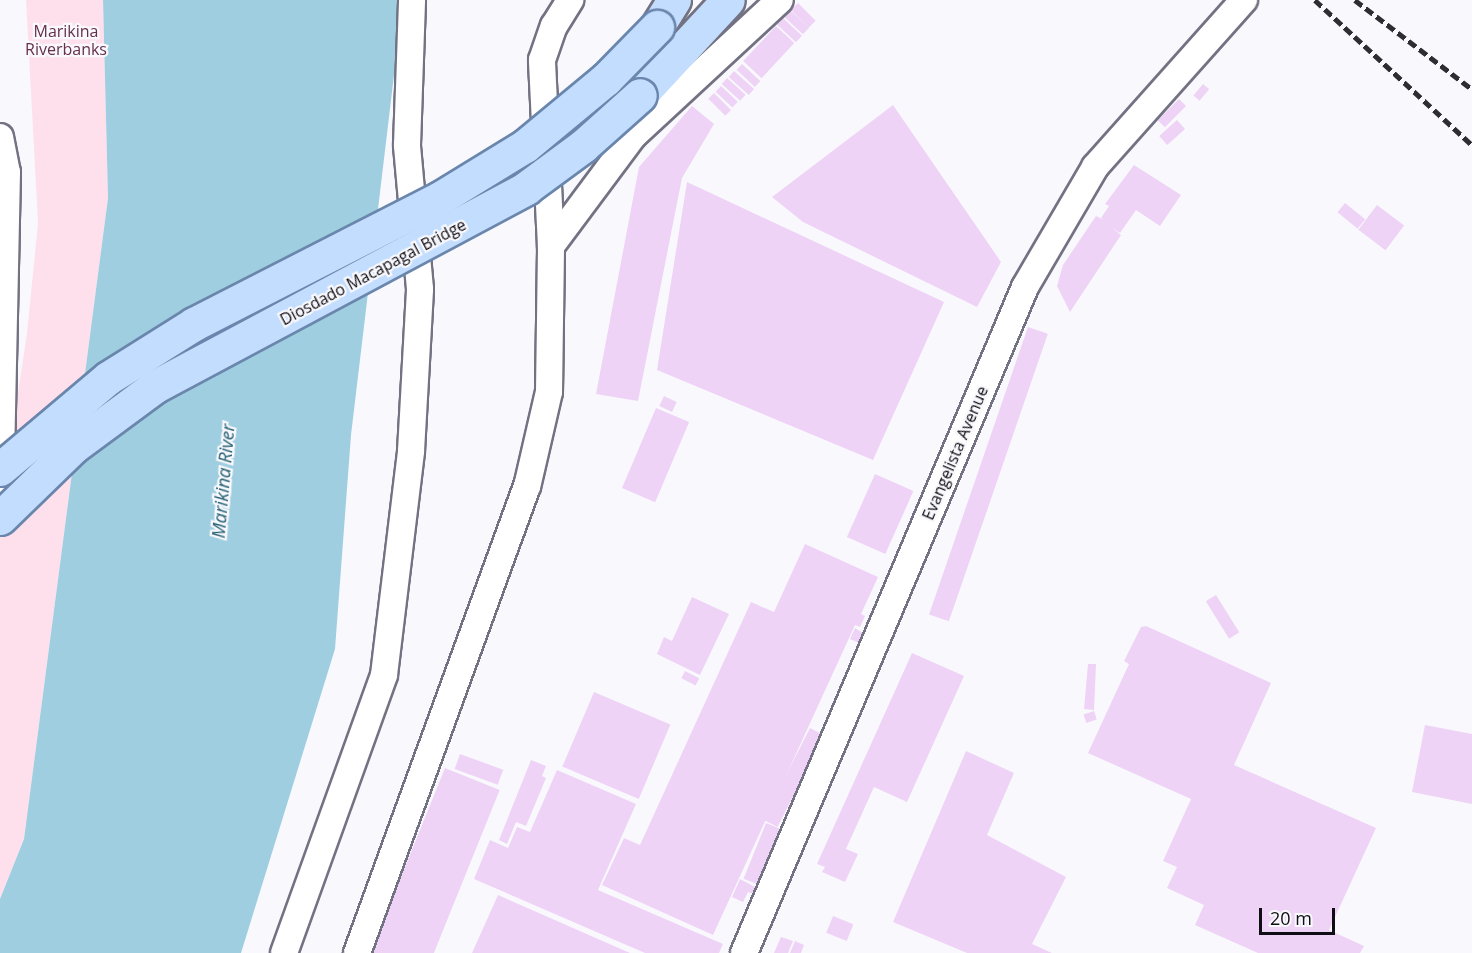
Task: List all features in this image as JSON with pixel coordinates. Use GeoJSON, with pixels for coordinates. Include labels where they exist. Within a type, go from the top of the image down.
{"type":"FeatureCollection","features":[{"type":"Feature","properties":{"kind":"main road","name":"Diosdado Macapagal Bridge"},"geometry":{"type":"LineString","coordinates":[[0,469],[108,378],[194,324],[440,198],[525,146],[606,79],[657,27],[674,0]]}},
{"type":"Feature","properties":{"kind":"main road","name":"Diosdado Macapagal Bridge"},"geometry":{"type":"LineString","coordinates":[[0,519],[73,447],[154,387],[526,188],[583,146],[640,95],[728,0]]}},
{"type":"Feature","properties":{"kind":"street"},"geometry":{"type":"LineString","coordinates":[[284,953],[384,675],[411,451],[420,289],[407,144],[412,0]]}},
{"type":"Feature","properties":{"kind":"street"},"geometry":{"type":"LineString","coordinates":[[357,953],[527,487],[549,392],[551,246],[542,60],[554,26],[570,0]]}},
{"type":"Feature","properties":{"kind":"street"},"geometry":{"type":"LineString","coordinates":[[551,246],[633,136],[780,0]]}},
{"type":"Feature","properties":{"kind":"street","name":"Evangelista Avenue"},"geometry":{"type":"LineString","coordinates":[[744,953],[1025,287],[1095,167],[1244,0]]}},
{"type":"Feature","properties":{"kind":"street"},"geometry":{"type":"LineString","coordinates":[[0,137],[8,172],[8,269],[0,513]]}},
{"type":"Feature","properties":{"kind":"green space","name":"Marikina Riverbanks"},"geometry":{"type":"Polygon","coordinates":[[[26,0],[103,0],[108,198],[24,839],[0,899],[0,512],[27,333],[38,223],[26,0]]]}},
{"type":"Feature","properties":{"kind":"water","name":"Marikina River"},"geometry":{"type":"Polygon","coordinates":[[[103,0],[403,0],[351,435],[335,649],[241,953],[0,953],[0,899],[24,839],[108,198],[103,0]]]}},
{"type":"Feature","properties":{"kind":"building"},"geometry":{"type":"Polygon","coordinates":[[[798,3],[816,21],[809,28],[791,10],[798,3]]]}},
{"type":"Feature","properties":{"kind":"building"},"geometry":{"type":"Polygon","coordinates":[[[790,10],[809,28],[803,34],[784,17],[790,10]]]}},
{"type":"Feature","properties":{"kind":"building"},"geometry":{"type":"Polygon","coordinates":[[[783,18],[802,36],[796,42],[777,25],[783,18]]]}},
{"type":"Feature","properties":{"kind":"building"},"geometry":{"type":"Polygon","coordinates":[[[776,26],[794,43],[762,78],[743,61],[776,26]]]}},
{"type":"Feature","properties":{"kind":"building"},"geometry":{"type":"Polygon","coordinates":[[[742,64],[760,81],[755,87],[737,70],[742,64]]]}},
{"type":"Feature","properties":{"kind":"building"},"geometry":{"type":"Polygon","coordinates":[[[734,71],[754,89],[749,95],[729,77],[734,71]]]}},
{"type":"Feature","properties":{"kind":"building"},"geometry":{"type":"Polygon","coordinates":[[[727,78],[746,95],[740,101],[722,84],[727,78]]]}},
{"type":"Feature","properties":{"kind":"building"},"geometry":{"type":"Polygon","coordinates":[[[1203,84],[1209,89],[1199,101],[1193,95],[1203,84]]]}},
{"type":"Feature","properties":{"kind":"building"},"geometry":{"type":"Polygon","coordinates":[[[721,86],[738,102],[732,108],[716,92],[721,86]]]}},
{"type":"Feature","properties":{"kind":"building"},"geometry":{"type":"Polygon","coordinates":[[[714,93],[731,110],[725,116],[708,99],[714,93]]]}},
{"type":"Feature","properties":{"kind":"building"},"geometry":{"type":"Polygon","coordinates":[[[1179,99],[1186,106],[1165,127],[1158,120],[1179,99]]]}},
{"type":"Feature","properties":{"kind":"building"},"geometry":{"type":"Polygon","coordinates":[[[893,105],[1001,262],[977,307],[803,222],[772,197],[893,105]]]}},
{"type":"Feature","properties":{"kind":"building"},"geometry":{"type":"Polygon","coordinates":[[[692,106],[714,124],[682,178],[638,401],[596,394],[639,167],[692,106]]]}},
{"type":"Feature","properties":{"kind":"building"},"geometry":{"type":"Polygon","coordinates":[[[1177,120],[1185,129],[1167,145],[1159,136],[1177,120]]]}},
{"type":"Feature","properties":{"kind":"building"},"geometry":{"type":"Polygon","coordinates":[[[1134,165],[1181,195],[1160,226],[1136,210],[1120,233],[1112,228],[1121,235],[1070,312],[1057,286],[1063,265],[1096,216],[1104,220],[1101,218],[1109,206],[1105,204],[1134,165]]]}},
{"type":"Feature","properties":{"kind":"building"},"geometry":{"type":"Polygon","coordinates":[[[687,182],[944,302],[873,460],[657,370],[687,182]]]}},
{"type":"Feature","properties":{"kind":"building"},"geometry":{"type":"Polygon","coordinates":[[[1345,203],[1365,219],[1358,229],[1337,212],[1345,203]]]}},
{"type":"Feature","properties":{"kind":"building"},"geometry":{"type":"Polygon","coordinates":[[[1377,205],[1404,225],[1385,250],[1358,230],[1377,205]]]}},
{"type":"Feature","properties":{"kind":"building"},"geometry":{"type":"Polygon","coordinates":[[[1028,327],[1048,334],[949,621],[929,614],[1028,327]]]}},
{"type":"Feature","properties":{"kind":"building"},"geometry":{"type":"Polygon","coordinates":[[[664,396],[677,402],[672,412],[659,406],[664,396]]]}},
{"type":"Feature","properties":{"kind":"building"},"geometry":{"type":"Polygon","coordinates":[[[656,408],[689,422],[655,502],[622,488],[656,408]]]}},
{"type":"Feature","properties":{"kind":"building"},"geometry":{"type":"Polygon","coordinates":[[[875,474],[913,491],[885,554],[847,537],[875,474]]]}},
{"type":"Feature","properties":{"kind":"building"},"geometry":{"type":"Polygon","coordinates":[[[805,544],[878,577],[861,614],[865,616],[860,627],[855,625],[713,935],[602,885],[624,838],[640,845],[751,602],[774,612],[805,544]]]}},
{"type":"Feature","properties":{"kind":"building"},"geometry":{"type":"Polygon","coordinates":[[[1216,595],[1239,632],[1229,639],[1206,601],[1216,595]]]}},
{"type":"Feature","properties":{"kind":"building"},"geometry":{"type":"Polygon","coordinates":[[[692,597],[729,614],[700,675],[657,654],[664,637],[672,641],[692,597]]]}},
{"type":"Feature","properties":{"kind":"building"},"geometry":{"type":"Polygon","coordinates":[[[1146,626],[1271,683],[1234,765],[1376,828],[1329,930],[1364,946],[1360,953],[1258,953],[1195,925],[1204,905],[1167,888],[1177,867],[1163,861],[1191,799],[1088,753],[1129,664],[1124,661],[1141,627],[1146,626]]]}},
{"type":"Feature","properties":{"kind":"building"},"geometry":{"type":"Polygon","coordinates":[[[855,628],[863,633],[859,643],[850,639],[855,628]]]}},
{"type":"Feature","properties":{"kind":"building"},"geometry":{"type":"Polygon","coordinates":[[[912,653],[964,676],[907,802],[874,787],[846,849],[858,854],[845,882],[822,872],[825,867],[817,864],[912,653]]]}},
{"type":"Feature","properties":{"kind":"building"},"geometry":{"type":"Polygon","coordinates":[[[1088,664],[1096,664],[1094,710],[1084,709],[1088,664]]]}},
{"type":"Feature","properties":{"kind":"building"},"geometry":{"type":"Polygon","coordinates":[[[685,671],[699,678],[696,685],[681,678],[685,671]]]}},
{"type":"Feature","properties":{"kind":"building"},"geometry":{"type":"Polygon","coordinates":[[[594,692],[670,724],[639,799],[562,767],[594,692]]]}},
{"type":"Feature","properties":{"kind":"building"},"geometry":{"type":"Polygon","coordinates":[[[1094,711],[1097,720],[1086,723],[1084,714],[1094,711]]]}},
{"type":"Feature","properties":{"kind":"building"},"geometry":{"type":"Polygon","coordinates":[[[1425,725],[1472,734],[1472,804],[1412,792],[1425,725]]]}},
{"type":"Feature","properties":{"kind":"building"},"geometry":{"type":"Polygon","coordinates":[[[810,728],[824,735],[777,827],[763,820],[810,728]]]}},
{"type":"Feature","properties":{"kind":"building"},"geometry":{"type":"Polygon","coordinates":[[[966,751],[1014,773],[987,835],[1066,877],[1032,944],[1052,953],[967,953],[893,922],[966,751]]]}},
{"type":"Feature","properties":{"kind":"building"},"geometry":{"type":"Polygon","coordinates":[[[460,754],[503,770],[498,785],[455,769],[460,754]]]}},
{"type":"Feature","properties":{"kind":"building"},"geometry":{"type":"Polygon","coordinates":[[[531,760],[546,766],[542,776],[546,778],[526,826],[516,822],[507,844],[499,840],[531,760]]]}},
{"type":"Feature","properties":{"kind":"building"},"geometry":{"type":"Polygon","coordinates":[[[445,768],[500,790],[434,953],[370,953],[445,768]]]}},
{"type":"Feature","properties":{"kind":"building"},"geometry":{"type":"Polygon","coordinates":[[[557,770],[636,804],[598,890],[723,944],[719,953],[645,953],[474,879],[490,840],[508,848],[517,827],[530,832],[557,770]]]}},
{"type":"Feature","properties":{"kind":"building"},"geometry":{"type":"Polygon","coordinates":[[[766,823],[781,829],[758,885],[744,879],[766,823]]]}},
{"type":"Feature","properties":{"kind":"building"},"geometry":{"type":"Polygon","coordinates":[[[740,879],[757,888],[754,894],[748,892],[743,902],[732,897],[740,879]]]}},
{"type":"Feature","properties":{"kind":"building"},"geometry":{"type":"Polygon","coordinates":[[[498,895],[630,953],[472,953],[498,895]]]}},
{"type":"Feature","properties":{"kind":"building"},"geometry":{"type":"Polygon","coordinates":[[[833,916],[853,924],[847,941],[826,933],[833,916]]]}},
{"type":"Feature","properties":{"kind":"building"},"geometry":{"type":"Polygon","coordinates":[[[781,937],[793,941],[788,953],[774,953],[781,937]]]}},
{"type":"Feature","properties":{"kind":"building"},"geometry":{"type":"Polygon","coordinates":[[[795,941],[804,945],[801,953],[790,953],[795,941]]]}},
{"type":"Feature","properties":{"kind":"railway"},"geometry":{"type":"LineString","coordinates":[[1315,0],[1472,145]]}},
{"type":"Feature","properties":{"kind":"railway"},"geometry":{"type":"LineString","coordinates":[[1355,0],[1472,89]]}}]}
